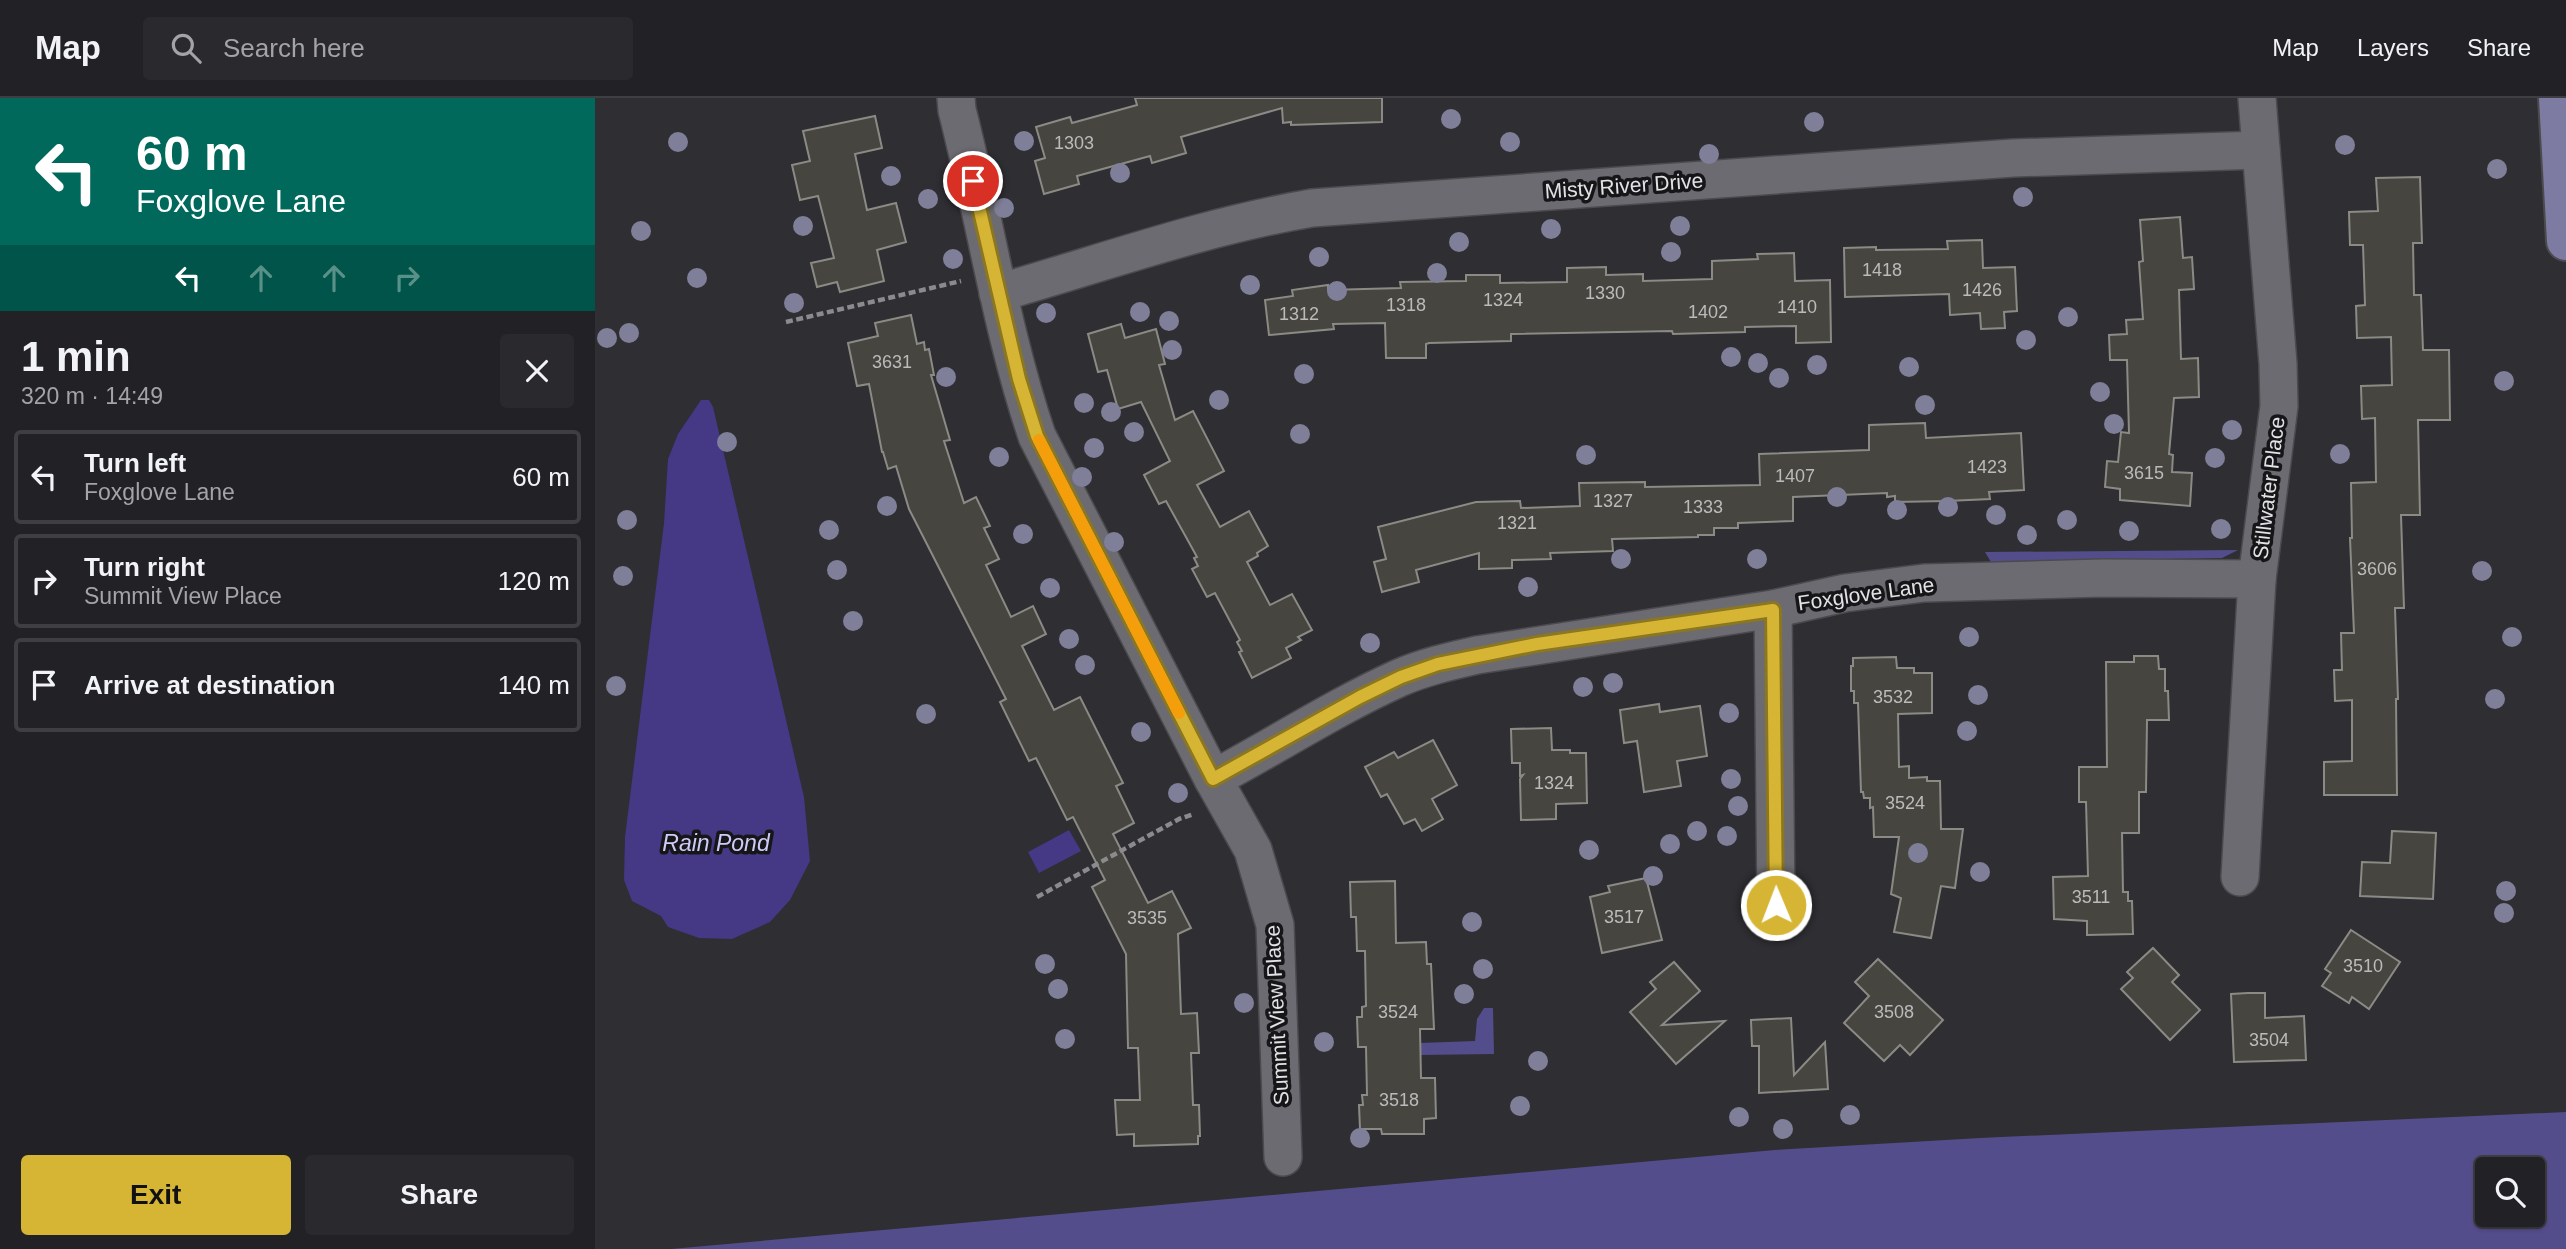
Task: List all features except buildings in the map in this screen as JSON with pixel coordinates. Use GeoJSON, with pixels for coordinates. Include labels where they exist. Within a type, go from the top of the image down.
{"type":"FeatureCollection","features":[{"type":"Feature","properties":{"kind":"main road"},"geometry":{"type":"LineString","coordinates":[[2558,98],[2566,241]]}},
{"type":"Feature","properties":{"kind":"street","name":"Summit View Place"},"geometry":{"type":"LineString","coordinates":[[956,98],[998,293],[1025,401],[1037,436],[1209,794],[1252,850],[1275,925],[1283,1157]]}},
{"type":"Feature","properties":{"kind":"street","name":"Stillwater Place"},"geometry":{"type":"LineString","coordinates":[[2240,877],[2257,579],[2279,406],[2257,98]]}},
{"type":"Feature","properties":{"kind":"street","name":"Misty River Drive"},"geometry":{"type":"LineString","coordinates":[[998,293],[1201,232],[1312,208],[2013,158],[2261,150]]}},
{"type":"Feature","properties":{"kind":"street","name":"Foxglove Lane"},"geometry":{"type":"LineString","coordinates":[[1209,794],[1360,697],[1401,677],[1438,664],[1537,644],[1773,610],[1845,593],[1924,583],[2102,578],[2257,579]]}},
{"type":"Feature","properties":{"kind":"street"},"geometry":{"type":"LineString","coordinates":[[1773,610],[1776,905]]}},
{"type":"Feature","properties":{"kind":"path"},"geometry":{"type":"LineString","coordinates":[[786,321],[964,280]]}},
{"type":"Feature","properties":{"kind":"path"},"geometry":{"type":"LineString","coordinates":[[1037,897],[1179,819],[1209,794]]}},
{"type":"Feature","properties":{"kind":"shaded area"},"geometry":{"type":"Polygon","coordinates":[[[2238,550],[2222,558],[1991,562],[1985,552],[2238,550]]]}},
{"type":"Feature","properties":{"kind":"shaded area"},"geometry":{"type":"Polygon","coordinates":[[[1484,1008],[1493,1008],[1494,1054],[1419,1055],[1420,1043],[1475,1041],[1477,1019],[1484,1008]]]}},
{"type":"Feature","properties":{"kind":"shaded area"},"geometry":{"type":"Polygon","coordinates":[[[2566,1112],[2566,1249],[671,1249],[1775,1150],[1980,1138],[2566,1112]]]}},
{"type":"Feature","properties":{"kind":"water","name":"Rain Pond"},"geometry":{"type":"Polygon","coordinates":[[[701,400],[709,400],[713,407],[804,797],[810,861],[790,900],[770,922],[732,939],[699,938],[668,927],[661,916],[632,901],[624,880],[625,837],[664,523],[668,459],[678,434],[701,400]]]}},
{"type":"Feature","properties":{"kind":"water"},"geometry":{"type":"Polygon","coordinates":[[[1069,830],[1081,851],[1039,873],[1028,852],[1069,830]]]}},
{"type":"Feature","properties":{"kind":"slow traffic"},"geometry":{"type":"LineString","coordinates":[[1039,440],[1179,713]]}},
{"type":"Feature","properties":{"kind":"route"},"geometry":{"type":"LineString","coordinates":[[973,181],[1019,379],[1037,436],[1213,779],[1360,697],[1401,677],[1438,664],[1537,644],[1773,610],[1776,905]]}}]}
